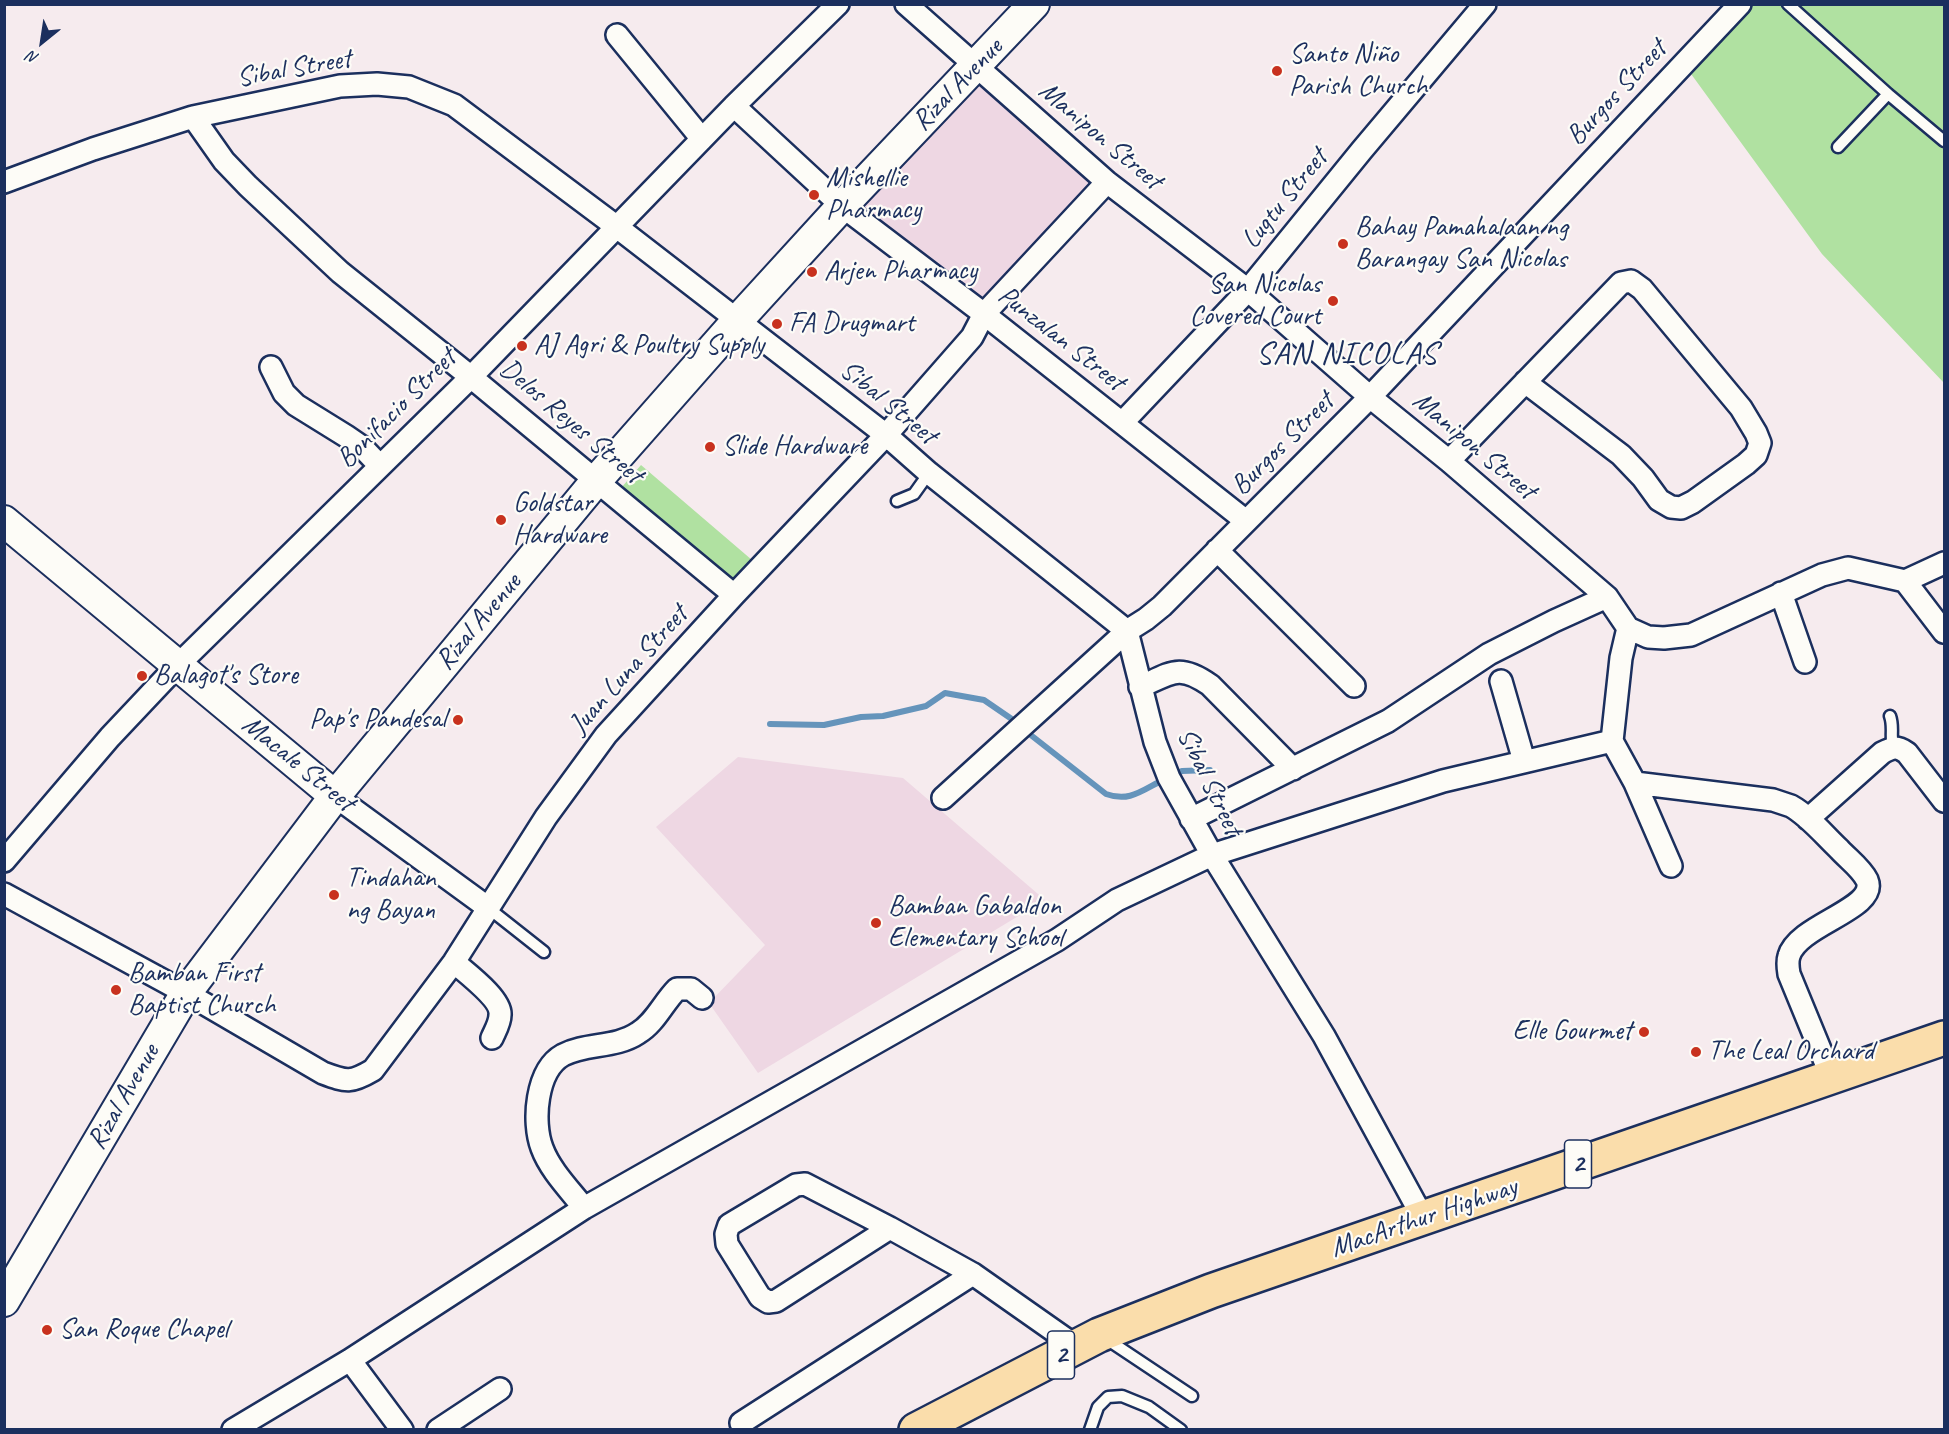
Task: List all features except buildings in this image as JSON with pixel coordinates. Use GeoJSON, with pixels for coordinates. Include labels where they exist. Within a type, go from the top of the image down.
{"type":"FeatureCollection","features":[{"type":"Feature","properties":{"kind":"highway","name":"MacArthur Highway"},"geometry":{"type":"LineString","coordinates":[[916,1430],[1088,1341],[1211,1291],[1944,1038]]}},
{"type":"Feature","properties":{"kind":"street","name":"Bonifacio Street"},"geometry":{"type":"LineString","coordinates":[[4,861],[110,737],[177,666],[471,376],[734,106],[838,4]]}},
{"type":"Feature","properties":{"kind":"street","name":"Manipon Street"},"geometry":{"type":"LineString","coordinates":[[906,4],[1107,182],[1248,290],[1370,398],[1449,461],[1607,597],[1628,628]]}},
{"type":"Feature","properties":{"kind":"street","name":"Rizal Avenue"},"geometry":{"type":"LineString","coordinates":[[4,1301],[186,993],[335,796],[596,481],[737,321],[842,206],[1034,4]]}},
{"type":"Feature","properties":{"kind":"street","name":"Lugtu Street"},"geometry":{"type":"LineString","coordinates":[[1122,423],[1248,290],[1485,4]]}},
{"type":"Feature","properties":{"kind":"street","name":"Burgos Street"},"geometry":{"type":"LineString","coordinates":[[943,798],[1128,631],[1146,620],[1162,606],[1370,398],[1740,4]]}},
{"type":"Feature","properties":{"kind":"street"},"geometry":{"type":"LineString","coordinates":[[617,35],[702,139]]}},
{"type":"Feature","properties":{"kind":"street","name":"Sibal Street"},"geometry":{"type":"LineString","coordinates":[[4,182],[93,149],[193,117],[340,86],[378,84],[409,87],[454,105],[617,227],[886,435],[930,473],[1128,631],[1155,742],[1169,778],[1212,855],[1324,1036],[1424,1218]]}},
{"type":"Feature","properties":{"kind":"street","name":"Punzalan Street"},"geometry":{"type":"LineString","coordinates":[[734,106],[842,206],[984,314],[1246,522]]}},
{"type":"Feature","properties":{"kind":"street","name":"Delos Reyes Street"},"geometry":{"type":"LineString","coordinates":[[193,117],[224,161],[340,272],[471,376],[734,596]]}},
{"type":"Feature","properties":{"kind":"street","name":"Juan Luna Street"},"geometry":{"type":"LineString","coordinates":[[4,894],[186,993],[323,1073],[342,1081],[357,1079],[374,1070],[454,962],[546,817],[606,735],[886,435],[972,337],[984,314],[1107,182]]}},
{"type":"Feature","properties":{"kind":"street"},"geometry":{"type":"LineString","coordinates":[[1449,461],[1525,382],[1621,283],[1631,281],[1642,289],[1741,408],[1760,443],[1756,455],[1693,502],[1681,508],[1671,507],[1659,500],[1643,478],[1621,455],[1525,382]]}},
{"type":"Feature","properties":{"kind":"street"},"geometry":{"type":"LineString","coordinates":[[271,366],[284,393],[296,405],[362,447],[380,466]]}},
{"type":"Feature","properties":{"kind":"street","name":"Macale Street"},"geometry":{"type":"LineString","coordinates":[[4,521],[335,796],[487,907]]}},
{"type":"Feature","properties":{"kind":"street"},"geometry":{"type":"LineString","coordinates":[[1217,550],[1354,686]]}},
{"type":"Feature","properties":{"kind":"street"},"geometry":{"type":"LineString","coordinates":[[1671,866],[1635,783],[1612,741],[1621,657],[1628,628],[1648,637],[1664,638],[1691,634],[1822,575],[1848,568],[1905,581],[1944,563]]}},
{"type":"Feature","properties":{"kind":"street"},"geometry":{"type":"LineString","coordinates":[[1905,581],[1944,632]]}},
{"type":"Feature","properties":{"kind":"street"},"geometry":{"type":"LineString","coordinates":[[1781,593],[1805,662]]}},
{"type":"Feature","properties":{"kind":"street"},"geometry":{"type":"LineString","coordinates":[[1191,819],[1388,721],[1490,654],[1607,597]]}},
{"type":"Feature","properties":{"kind":"street"},"geometry":{"type":"LineString","coordinates":[[1140,687],[1172,672],[1181,671],[1198,676],[1210,685],[1293,769]]}},
{"type":"Feature","properties":{"kind":"street"},"geometry":{"type":"LineString","coordinates":[[1501,681],[1524,761]]}},
{"type":"Feature","properties":{"kind":"street"},"geometry":{"type":"LineString","coordinates":[[233,1430],[350,1360],[584,1209],[1057,940],[1117,900],[1212,855],[1443,782],[1612,741]]}},
{"type":"Feature","properties":{"kind":"street"},"geometry":{"type":"LineString","coordinates":[[1808,819],[1882,753],[1893,747],[1900,748],[1907,753],[1944,801]]}},
{"type":"Feature","properties":{"kind":"street"},"geometry":{"type":"LineString","coordinates":[[1635,783],[1773,800],[1791,806],[1808,819],[1861,872],[1868,882],[1868,891],[1862,900],[1845,913],[1801,938],[1796,942],[1789,956],[1789,974],[1831,1076]]}},
{"type":"Feature","properties":{"kind":"street"},"geometry":{"type":"LineString","coordinates":[[454,962],[493,998],[500,1010],[492,1038]]}},
{"type":"Feature","properties":{"kind":"street"},"geometry":{"type":"LineString","coordinates":[[584,1209],[550,1164],[542,1148],[538,1098],[543,1080],[551,1065],[562,1056],[577,1050],[621,1041],[637,1035],[647,1027],[667,999],[678,989],[691,989],[702,998]]}},
{"type":"Feature","properties":{"kind":"street"},"geometry":{"type":"LineString","coordinates":[[890,1227],[776,1301],[768,1302],[760,1297],[738,1262],[727,1244],[726,1234],[729,1226],[796,1185],[805,1184],[890,1227],[1088,1341]]}},
{"type":"Feature","properties":{"kind":"street"},"geometry":{"type":"LineString","coordinates":[[741,1423],[973,1274]]}},
{"type":"Feature","properties":{"kind":"street"},"geometry":{"type":"LineString","coordinates":[[350,1360],[402,1430]]}},
{"type":"Feature","properties":{"kind":"street"},"geometry":{"type":"LineString","coordinates":[[438,1430],[500,1389]]}},
{"type":"Feature","properties":{"kind":"lane"},"geometry":{"type":"LineString","coordinates":[[1790,5],[1888,94],[1944,141]]}},
{"type":"Feature","properties":{"kind":"lane"},"geometry":{"type":"LineString","coordinates":[[1838,147],[1888,94]]}},
{"type":"Feature","properties":{"kind":"lane"},"geometry":{"type":"LineString","coordinates":[[897,501],[914,494],[930,473]]}},
{"type":"Feature","properties":{"kind":"lane"},"geometry":{"type":"LineString","coordinates":[[1890,716],[1893,747]]}},
{"type":"Feature","properties":{"kind":"lane"},"geometry":{"type":"LineString","coordinates":[[487,907],[544,952]]}},
{"type":"Feature","properties":{"kind":"lane"},"geometry":{"type":"LineString","coordinates":[[1088,1341],[1192,1396]]}},
{"type":"Feature","properties":{"kind":"lane"},"geometry":{"type":"LineString","coordinates":[[1090,1430],[1098,1407],[1108,1397],[1122,1396],[1149,1407],[1181,1430]]}},
{"type":"Feature","properties":{"kind":"shaded area"},"geometry":{"type":"Polygon","coordinates":[[[974,77],[1096,188],[983,308],[852,203],[974,77]]]}},
{"type":"Feature","properties":{"kind":"shaded area","name":"Bamban Gabaldon Elementary School"},"geometry":{"type":"Polygon","coordinates":[[[738,757],[903,778],[1045,900],[758,1073],[709,1003],[765,945],[656,827],[738,757]]]}},
{"type":"Feature","properties":{"kind":"green space"},"geometry":{"type":"Polygon","coordinates":[[[1737,5],[1944,5],[1944,383],[1822,254],[1686,67],[1737,5]]]}},
{"type":"Feature","properties":{"kind":"green space"},"geometry":{"type":"Polygon","coordinates":[[[641,465],[752,560],[733,583],[621,488],[641,465]]]}},
{"type":"Feature","properties":{"kind":"waterway"},"geometry":{"type":"LineString","coordinates":[[770,724],[824,725],[861,717],[883,716],[926,706],[945,693],[984,700],[1019,724]]}},
{"type":"Feature","properties":{"kind":"waterway"},"geometry":{"type":"LineString","coordinates":[[1032,736],[1106,794],[1127,796],[1159,782]]}},
{"type":"Feature","properties":{"kind":"waterway"},"geometry":{"type":"LineString","coordinates":[[1174,775],[1182,771],[1210,770]]}},
{"type":"Feature","properties":{"kind":"place","name":"Santo Niño Parish Church"},"geometry":{"type":"Point","coordinates":[1277,71]}},
{"type":"Feature","properties":{"kind":"place","name":"Mishellie Pharmacy"},"geometry":{"type":"Point","coordinates":[814,195]}},
{"type":"Feature","properties":{"kind":"place","name":"Bahay Pamahalaan ng Barangay San Nicolas"},"geometry":{"type":"Point","coordinates":[1343,244]}},
{"type":"Feature","properties":{"kind":"place","name":"Arjen Pharmacy"},"geometry":{"type":"Point","coordinates":[812,272]}},
{"type":"Feature","properties":{"kind":"place","name":"San Nicolas Covered Court"},"geometry":{"type":"Point","coordinates":[1333,301]}},
{"type":"Feature","properties":{"kind":"place","name":"FA Drugmart"},"geometry":{"type":"Point","coordinates":[777,324]}},
{"type":"Feature","properties":{"kind":"place","name":"AJ Agri & Poultry Supply"},"geometry":{"type":"Point","coordinates":[522,346]}},
{"type":"Feature","properties":{"kind":"place","name":"Slide Hardware"},"geometry":{"type":"Point","coordinates":[710,447]}},
{"type":"Feature","properties":{"kind":"place","name":"Goldstar Hardware"},"geometry":{"type":"Point","coordinates":[501,520]}},
{"type":"Feature","properties":{"kind":"place","name":"Balagot's Store"},"geometry":{"type":"Point","coordinates":[142,676]}},
{"type":"Feature","properties":{"kind":"place","name":"Pap's Pandesal"},"geometry":{"type":"Point","coordinates":[458,720]}},
{"type":"Feature","properties":{"kind":"place","name":"Tindahan ng Bayan"},"geometry":{"type":"Point","coordinates":[334,895]}},
{"type":"Feature","properties":{"kind":"place","name":"Bamban Gabaldon Elementary School"},"geometry":{"type":"Point","coordinates":[876,923]}},
{"type":"Feature","properties":{"kind":"place","name":"Bamban First Baptist Church"},"geometry":{"type":"Point","coordinates":[116,990]}},
{"type":"Feature","properties":{"kind":"place","name":"Elle Gourmet"},"geometry":{"type":"Point","coordinates":[1644,1032]}},
{"type":"Feature","properties":{"kind":"place","name":"The Leal Orchard"},"geometry":{"type":"Point","coordinates":[1696,1052]}},
{"type":"Feature","properties":{"kind":"place","name":"San Roque Chapel"},"geometry":{"type":"Point","coordinates":[47,1330]}},
{"type":"Feature","properties":{"kind":"district","name":"SAN NICOLAS"},"geometry":{"type":"Point","coordinates":[1347,355]}}]}
